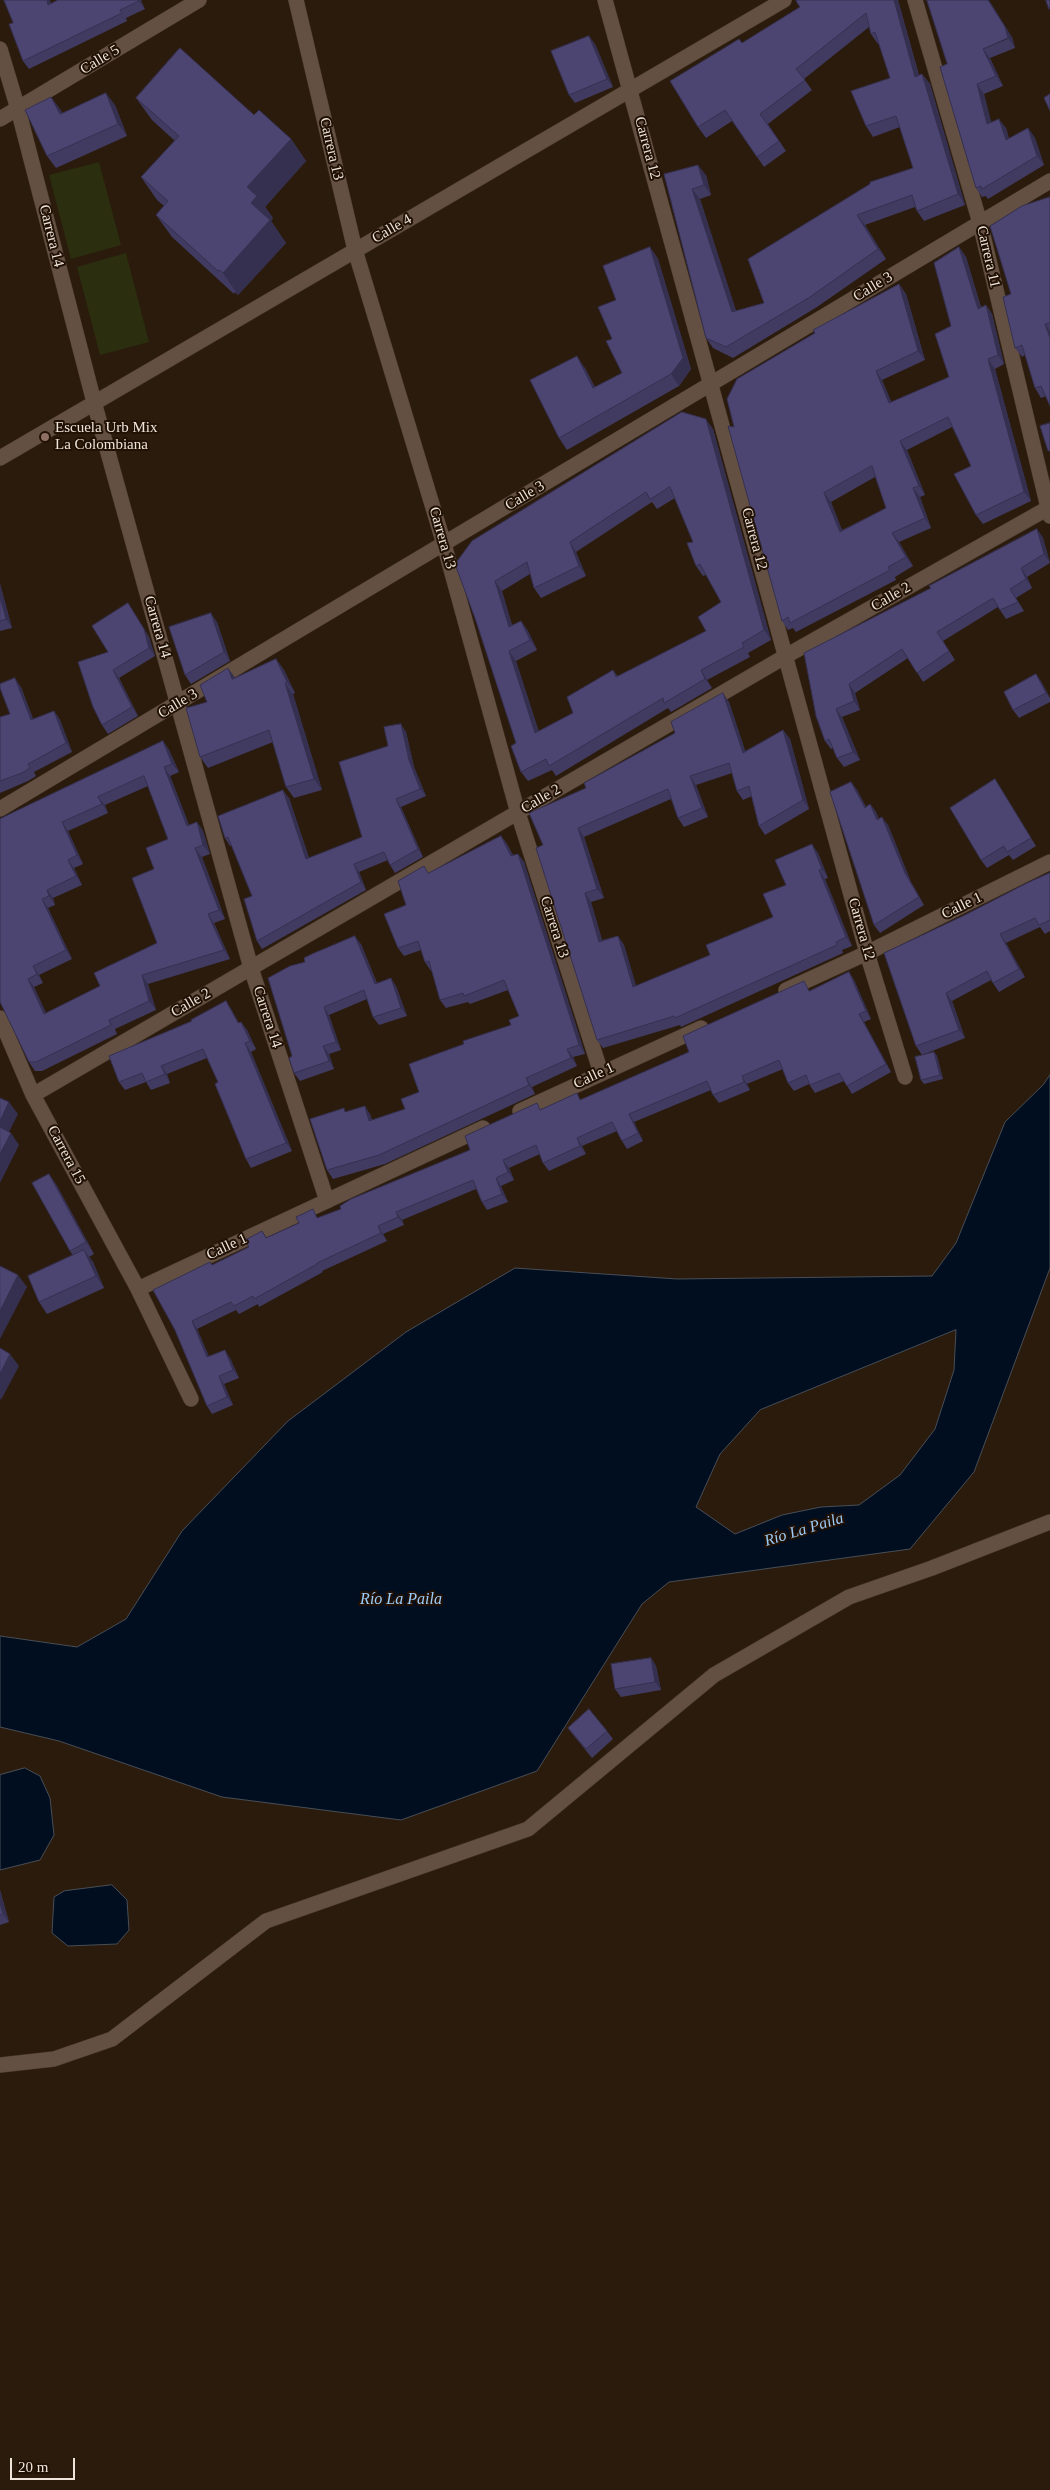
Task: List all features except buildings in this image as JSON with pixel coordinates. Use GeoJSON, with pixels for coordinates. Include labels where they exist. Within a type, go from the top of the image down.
{"type":"FeatureCollection","features":[{"type":"Feature","properties":{"kind":"street","name":"Calle 5"},"geometry":{"type":"LineString","coordinates":[[0,119],[199,0]]}},
{"type":"Feature","properties":{"kind":"street","name":"Carrera 13"},"geometry":{"type":"LineString","coordinates":[[296,0],[355,250],[444,544],[518,813],[601,1073]]}},
{"type":"Feature","properties":{"kind":"street","name":"Carrera 12"},"geometry":{"type":"LineString","coordinates":[[605,0],[867,953],[905,1077]]}},
{"type":"Feature","properties":{"kind":"street","name":"Calle 4"},"geometry":{"type":"LineString","coordinates":[[0,458],[784,0]]}},
{"type":"Feature","properties":{"kind":"street","name":"Carrera 11"},"geometry":{"type":"LineString","coordinates":[[915,0],[980,223],[1049,511]]}},
{"type":"Feature","properties":{"kind":"street","name":"Carrera 14"},"geometry":{"type":"LineString","coordinates":[[0,50],[18,109],[94,402],[251,968],[327,1201]]}},
{"type":"Feature","properties":{"kind":"street","name":"Calle 3"},"geometry":{"type":"LineString","coordinates":[[0,809],[179,704],[1050,181]]}},
{"type":"Feature","properties":{"kind":"street","name":"Calle 2"},"geometry":{"type":"LineString","coordinates":[[33,1095],[786,656],[1049,511]]}},
{"type":"Feature","properties":{"kind":"street","name":"Calle 1"},"geometry":{"type":"LineString","coordinates":[[770,997],[867,953],[1050,862]]}},
{"type":"Feature","properties":{"kind":"street","name":"Carrera 15"},"geometry":{"type":"LineString","coordinates":[[0,1018],[33,1095],[138,1289],[191,1399]]}},
{"type":"Feature","properties":{"kind":"street","name":"Calle 1"},"geometry":{"type":"LineString","coordinates":[[138,1289],[716,1021]]}},
{"type":"Feature","properties":{"kind":"street"},"geometry":{"type":"LineString","coordinates":[[0,2065],[54,2058],[112,2039],[266,1921],[528,1829],[714,1675],[849,1597],[932,1568],[1050,1522]]}},
{"type":"Feature","properties":{"kind":"green space"},"geometry":{"type":"Polygon","coordinates":[[[99,162],[121,245],[71,259],[49,175],[99,162]]]}},
{"type":"Feature","properties":{"kind":"green space"},"geometry":{"type":"Polygon","coordinates":[[[126,253],[149,342],[100,355],[77,267],[126,253]]]}},
{"type":"Feature","properties":{"kind":"water","name":"Río La Paila"},"geometry":{"type":"Polygon","coordinates":[[[1050,1075],[1050,1268],[974,1472],[910,1549],[669,1582],[642,1604],[537,1771],[401,1820],[222,1797],[59,1741],[0,1727],[0,1636],[77,1647],[126,1619],[182,1531],[288,1421],[406,1332],[515,1268],[677,1279],[932,1276],[956,1243],[1005,1122],[1043,1085],[1050,1075]],[[956,1330],[760,1410],[720,1454],[696,1507],[735,1534],[782,1515],[821,1507],[859,1505],[900,1475],[935,1429],[954,1370],[956,1330]]]}},
{"type":"Feature","properties":{"kind":"water"},"geometry":{"type":"Polygon","coordinates":[[[25,1768],[40,1776],[50,1798],[54,1835],[40,1860],[0,1870],[0,1775],[25,1768]]]}},
{"type":"Feature","properties":{"kind":"water"},"geometry":{"type":"Polygon","coordinates":[[[112,1885],[127,1900],[129,1930],[117,1944],[68,1946],[52,1933],[54,1897],[64,1891],[112,1885]]]}},
{"type":"Feature","properties":{"kind":"place","name":"Escuela Urb Mix La Colombiana"},"geometry":{"type":"Point","coordinates":[45,437]}}]}
